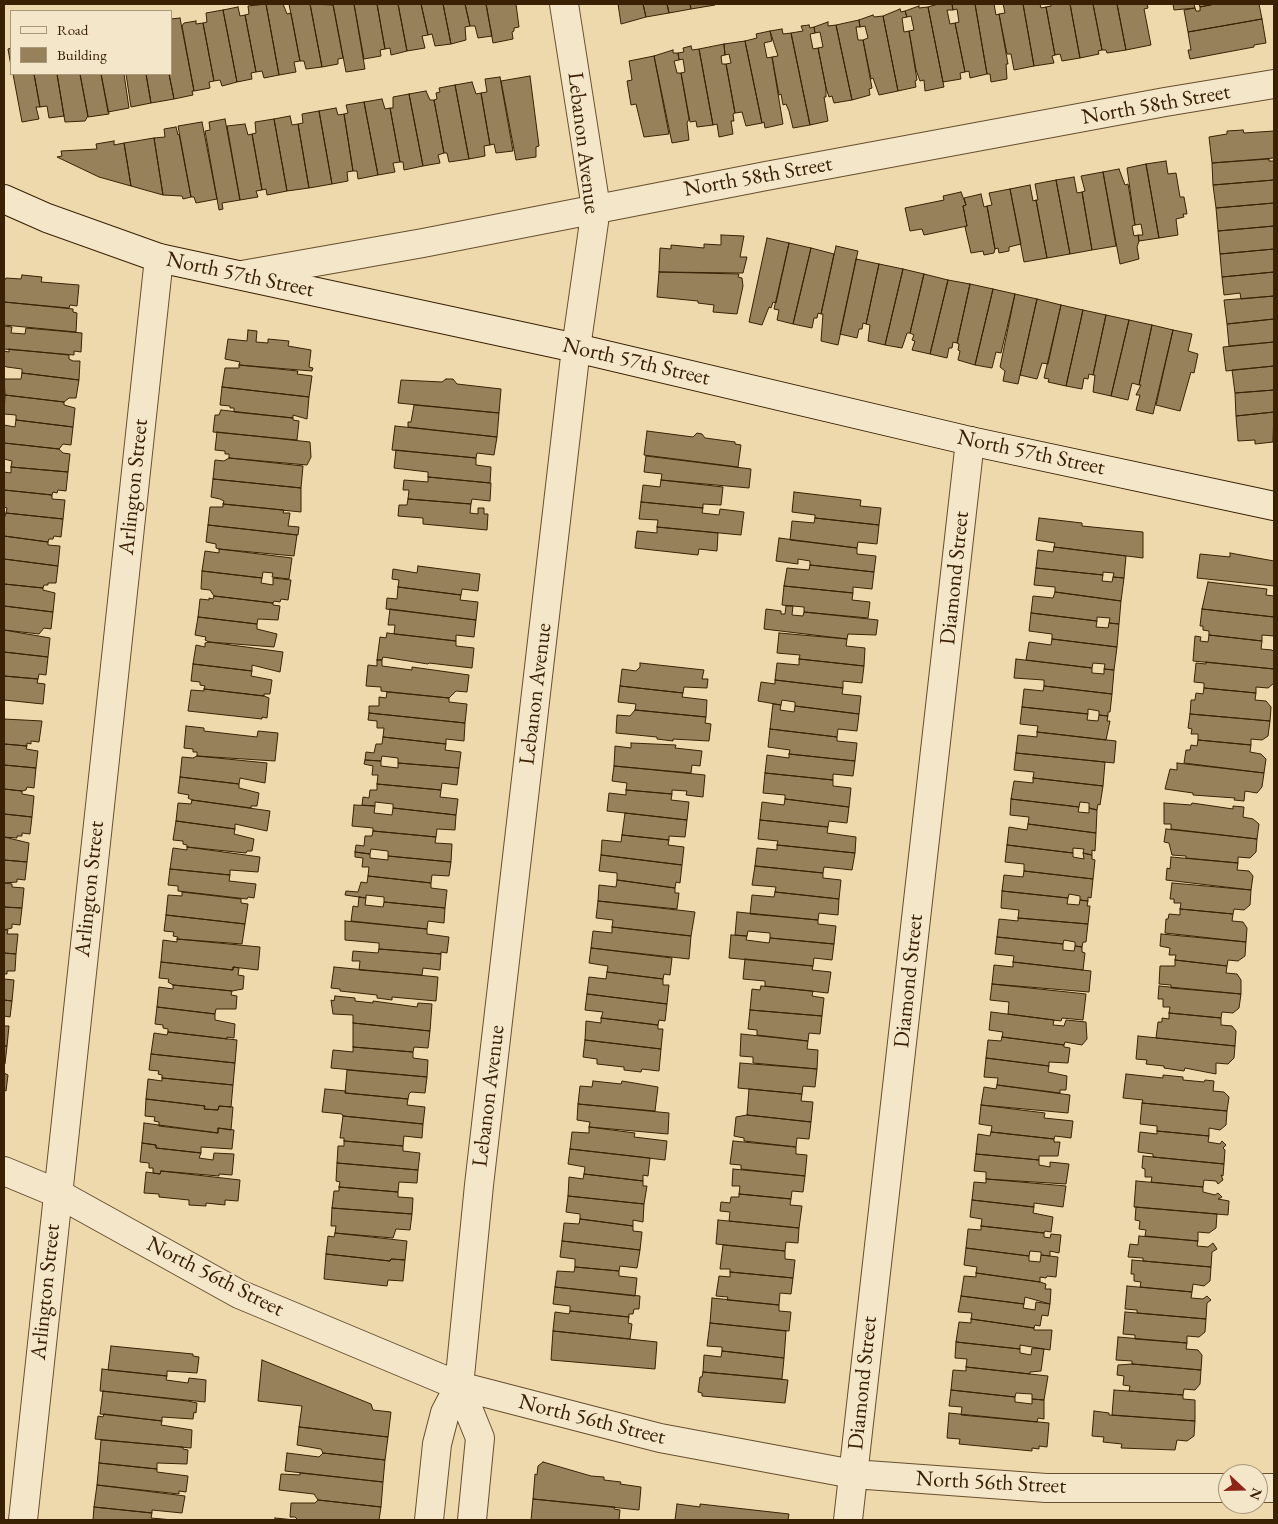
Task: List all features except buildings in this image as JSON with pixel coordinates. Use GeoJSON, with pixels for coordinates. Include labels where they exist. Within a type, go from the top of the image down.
{"type":"FeatureCollection","features":[{"type":"Feature","properties":{"kind":"street","name":"Lebanon Avenue"},"geometry":{"type":"LineString","coordinates":[[429,1520],[437,1444],[445,1413],[459,1386],[479,1185],[576,348],[596,208],[564,4]]}},
{"type":"Feature","properties":{"kind":"street","name":"North 58th Street"},"geometry":{"type":"LineString","coordinates":[[242,275],[423,243],[596,208],[1165,102],[1274,84]]}},
{"type":"Feature","properties":{"kind":"street","name":"North 57th Street"},"geometry":{"type":"LineString","coordinates":[[4,200],[47,218],[159,258],[576,348],[970,441],[1274,506]]}},
{"type":"Feature","properties":{"kind":"street","name":"Arlington Street"},"geometry":{"type":"LineString","coordinates":[[23,1520],[159,258]]}},
{"type":"Feature","properties":{"kind":"street","name":"Diamond Street"},"geometry":{"type":"LineString","coordinates":[[848,1520],[970,441]]}},
{"type":"Feature","properties":{"kind":"street","name":"North 56th Street"},"geometry":{"type":"LineString","coordinates":[[4,1171],[57,1193],[239,1294],[459,1386],[660,1438],[853,1474],[1046,1488],[1218,1488]]}},
{"type":"Feature","properties":{"kind":"street","name":"Lebanon Avenue"},"geometry":{"type":"LineString","coordinates":[[459,1386],[480,1438],[472,1520]]}}]}
